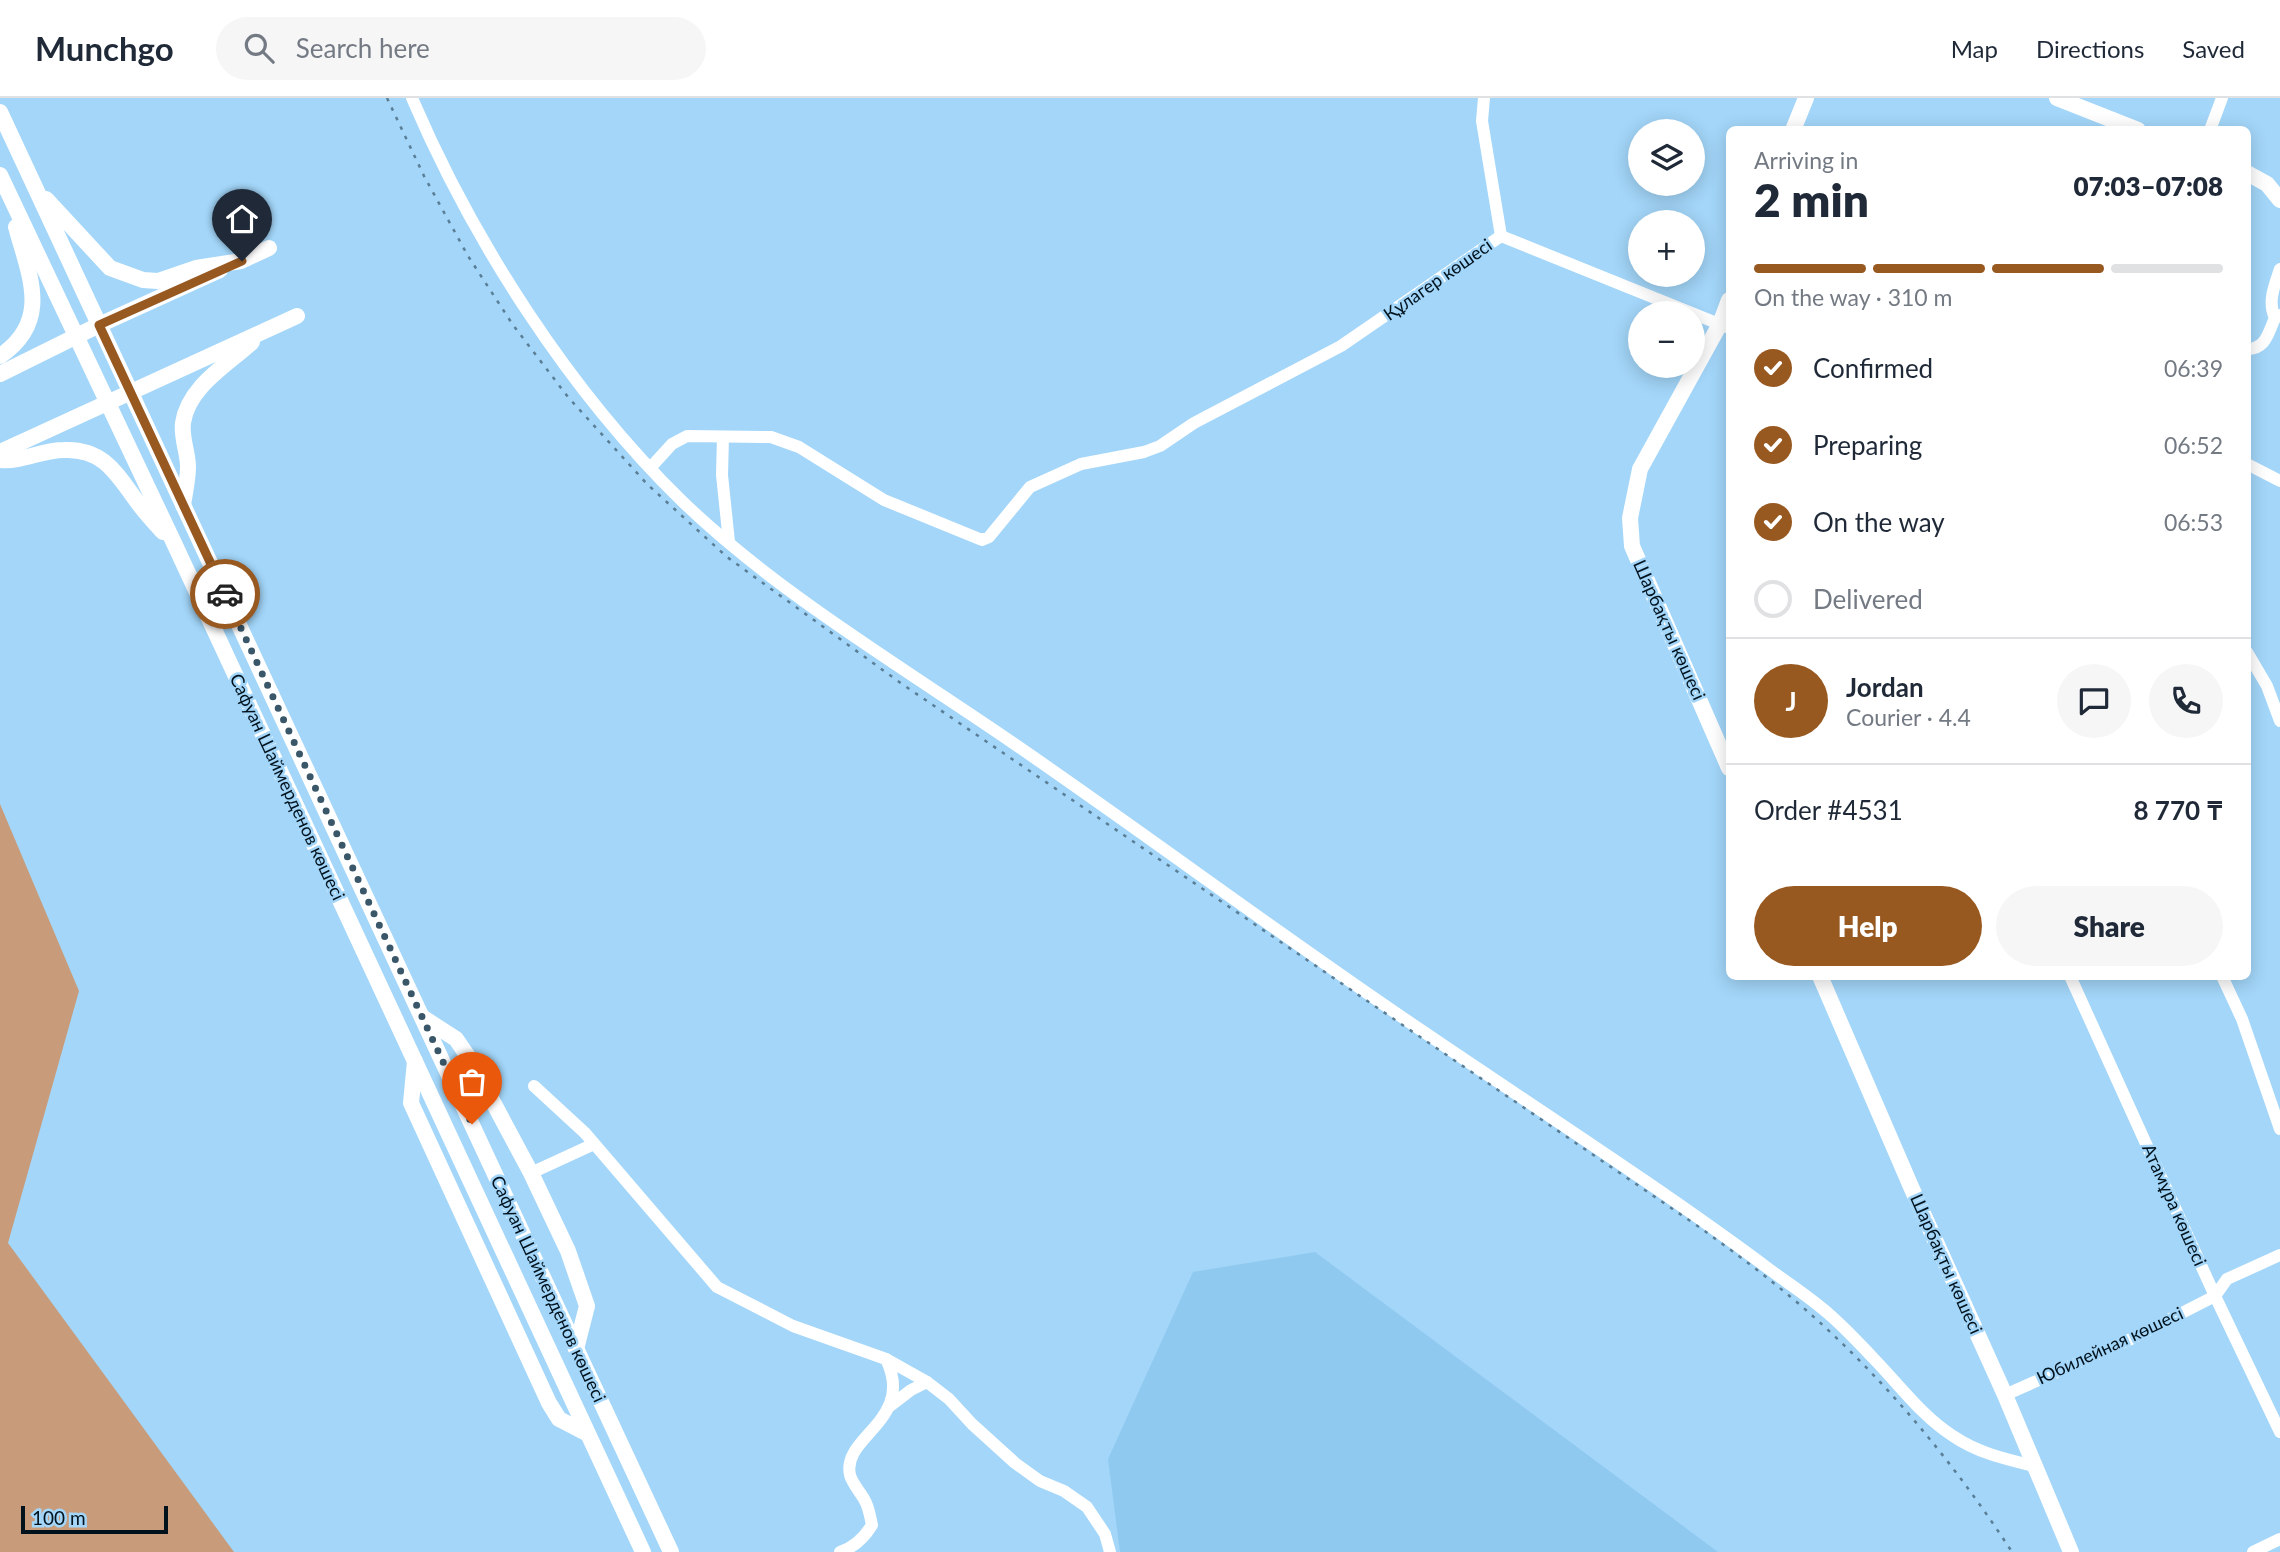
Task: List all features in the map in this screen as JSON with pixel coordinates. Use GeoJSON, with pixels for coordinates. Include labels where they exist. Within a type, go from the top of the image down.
{"type":"FeatureCollection","features":[{"type":"Feature","properties":{"kind":"main road"},"geometry":{"type":"LineString","coordinates":[[1795,126],[1806,98]]}},
{"type":"Feature","properties":{"kind":"main road"},"geometry":{"type":"LineString","coordinates":[[2057,98],[2128,126]]}},
{"type":"Feature","properties":{"kind":"main road","name":"Сафуан Шаймерденов көшесі"},"geometry":{"type":"LineString","coordinates":[[0,112],[671,1552]]}},
{"type":"Feature","properties":{"kind":"main road"},"geometry":{"type":"LineString","coordinates":[[2251,175],[2267,184],[2280,200]]}},
{"type":"Feature","properties":{"kind":"main road"},"geometry":{"type":"LineString","coordinates":[[0,356],[23,334],[33,304],[32,283],[2,179]]}},
{"type":"Feature","properties":{"kind":"main road","name":"Сафуан Шаймерденов көшесі"},"geometry":{"type":"LineString","coordinates":[[2,179],[643,1552]]}},
{"type":"Feature","properties":{"kind":"main road"},"geometry":{"type":"LineString","coordinates":[[35,187],[110,268],[125,275],[158,281],[196,268],[242,261]]}},
{"type":"Feature","properties":{"kind":"main road"},"geometry":{"type":"LineString","coordinates":[[0,374],[75,336],[269,248]]}},
{"type":"Feature","properties":{"kind":"main road"},"geometry":{"type":"LineString","coordinates":[[0,452],[298,316]]}},
{"type":"Feature","properties":{"kind":"main road","name":"Шарбақты көшесі"},"geometry":{"type":"LineString","coordinates":[[1724,326],[1640,469],[1630,518],[1632,546],[1726,761]]}},
{"type":"Feature","properties":{"kind":"main road"},"geometry":{"type":"LineString","coordinates":[[183,505],[188,466],[183,444],[183,423],[188,407],[209,378],[261,333]]}},
{"type":"Feature","properties":{"kind":"main road"},"geometry":{"type":"LineString","coordinates":[[0,460],[11,461],[61,450],[79,451],[97,458],[114,469],[140,506],[174,543]]}},
{"type":"Feature","properties":{"kind":"main road","name":"Шарбақты көшесі"},"geometry":{"type":"LineString","coordinates":[[1821,980],[2005,1395],[2071,1552]]}},
{"type":"Feature","properties":{"kind":"main road"},"geometry":{"type":"LineString","coordinates":[[422,1017],[456,1039],[471,1061],[531,1173],[568,1251],[587,1306],[576,1349]]}},
{"type":"Feature","properties":{"kind":"street"},"geometry":{"type":"LineString","coordinates":[[412,98],[459,196],[506,279],[607,419],[680,499],[729,542],[797,595],[1013,743],[1417,1028],[1696,1214],[1829,1314],[1928,1416],[1953,1437],[1987,1455],[2034,1466]]}},
{"type":"Feature","properties":{"kind":"street"},"geometry":{"type":"LineString","coordinates":[[1484,98],[1482,121],[1501,236]]}},
{"type":"Feature","properties":{"kind":"street"},"geometry":{"type":"LineString","coordinates":[[2212,126],[2222,98]]}},
{"type":"Feature","properties":{"kind":"street","name":"Құлагер көшесі"},"geometry":{"type":"LineString","coordinates":[[723,437],[780,439],[799,447],[884,500],[982,540],[989,537],[1030,487],[1081,464],[1144,452],[1160,446],[1194,423],[1341,346],[1501,236],[1724,326]]}},
{"type":"Feature","properties":{"kind":"street"},"geometry":{"type":"LineString","coordinates":[[2251,349],[2263,344],[2277,316],[2272,311],[2272,302],[2280,269]]}},
{"type":"Feature","properties":{"kind":"street"},"geometry":{"type":"LineString","coordinates":[[651,467],[672,444],[687,436],[723,437],[722,475],[729,542]]}},
{"type":"Feature","properties":{"kind":"street"},"geometry":{"type":"LineString","coordinates":[[2251,466],[2280,481]]}},
{"type":"Feature","properties":{"kind":"street"},"geometry":{"type":"LineString","coordinates":[[2251,659],[2267,686],[2280,721]]}},
{"type":"Feature","properties":{"kind":"street","name":"Атамұра көшесі"},"geometry":{"type":"LineString","coordinates":[[2072,980],[2215,1296],[2280,1432]]}},
{"type":"Feature","properties":{"kind":"street"},"geometry":{"type":"LineString","coordinates":[[2224,980],[2242,1019],[2280,1129]]}},
{"type":"Feature","properties":{"kind":"street"},"geometry":{"type":"LineString","coordinates":[[534,1086],[594,1144],[717,1287],[793,1326],[886,1359],[927,1382],[949,1399],[1015,1463],[1040,1481],[1064,1491],[1087,1507],[1105,1534],[1110,1552]]}},
{"type":"Feature","properties":{"kind":"street"},"geometry":{"type":"LineString","coordinates":[[531,1173],[594,1144]]}},
{"type":"Feature","properties":{"kind":"street","name":"Юбилейная көшесі"},"geometry":{"type":"LineString","coordinates":[[2005,1395],[2133,1338],[2215,1296],[2227,1279],[2280,1255]]}},
{"type":"Feature","properties":{"kind":"street"},"geometry":{"type":"LineString","coordinates":[[886,1359],[894,1375],[894,1393],[890,1406]]}},
{"type":"Feature","properties":{"kind":"street"},"geometry":{"type":"LineString","coordinates":[[839,1552],[865,1537],[873,1525],[866,1502],[850,1475],[853,1455],[890,1406],[927,1382]]}},
{"type":"Feature","properties":{"kind":"street"},"geometry":{"type":"LineString","coordinates":[[2253,1552],[2280,1539]]}},
{"type":"Feature","properties":{"kind":"shaded area"},"geometry":{"type":"Polygon","coordinates":[[[0,804],[79,991],[8,1243],[234,1552],[0,1552],[0,804]]]}},
{"type":"Feature","properties":{"kind":"shaded area"},"geometry":{"type":"Polygon","coordinates":[[[1315,1252],[1718,1552],[1120,1552],[1108,1459],[1193,1272],[1315,1252]]]}},
{"type":"Feature","properties":{"kind":"railway"},"geometry":{"type":"LineString","coordinates":[[387,98],[424,176],[468,256],[513,325],[568,397],[647,484],[727,557],[902,684],[1702,1229],[1754,1268],[1806,1310],[1902,1407],[1960,1478],[2012,1552]]}},
{"type":"Feature","properties":{"kind":"way so far"},"geometry":{"type":"LineString","coordinates":[[225,594],[472,1124]]}},
{"type":"Feature","properties":{"kind":"route"},"geometry":{"type":"LineString","coordinates":[[225,594],[99,325],[242,261]]}}]}
